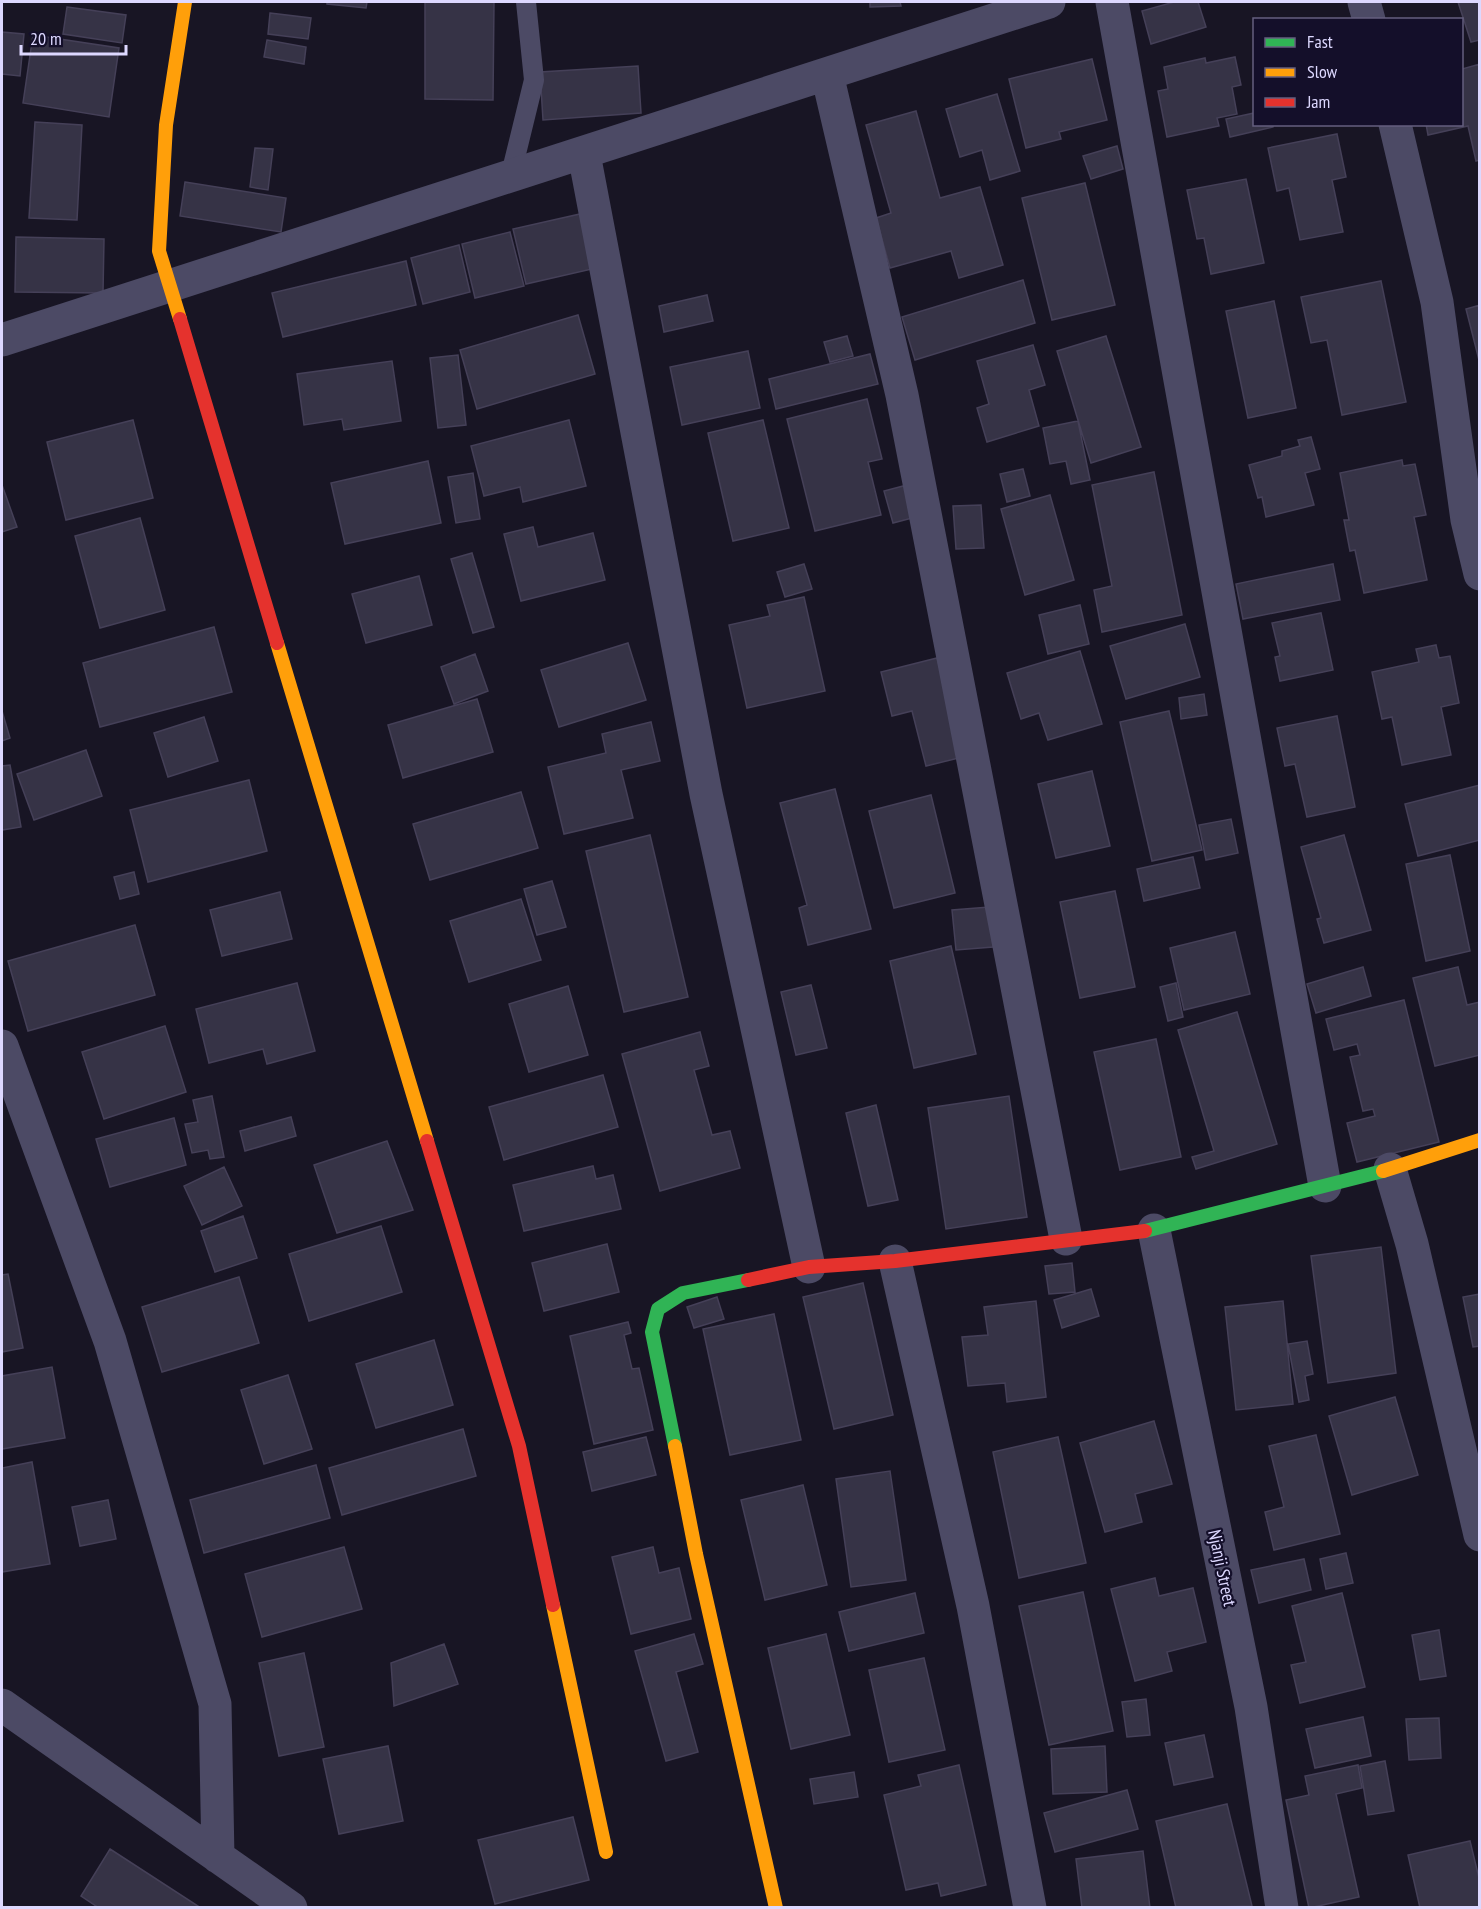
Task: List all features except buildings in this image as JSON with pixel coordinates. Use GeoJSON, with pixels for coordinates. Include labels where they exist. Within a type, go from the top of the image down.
{"type":"FeatureCollection","features":[{"type":"Feature","properties":{"kind":"street"},"geometry":{"type":"LineString","coordinates":[[184,2],[165,125],[159,251],[519,1446],[606,1852]]}},
{"type":"Feature","properties":{"kind":"street"},"geometry":{"type":"LineString","coordinates":[[2,340],[510,178],[1049,2]]}},
{"type":"Feature","properties":{"kind":"street"},"geometry":{"type":"LineString","coordinates":[[1112,2],[1325,1186]]}},
{"type":"Feature","properties":{"kind":"street"},"geometry":{"type":"LineString","coordinates":[[1364,2],[1368,18]]}},
{"type":"Feature","properties":{"kind":"street"},"geometry":{"type":"LineString","coordinates":[[827,74],[902,395],[1065,1239]]}},
{"type":"Feature","properties":{"kind":"street"},"geometry":{"type":"LineString","coordinates":[[1395,126],[1437,302],[1473,519],[1479,574]]}},
{"type":"Feature","properties":{"kind":"street"},"geometry":{"type":"LineString","coordinates":[[584,154],[706,794],[809,1267]]}},
{"type":"Feature","properties":{"kind":"street"},"geometry":{"type":"LineString","coordinates":[[2,1046],[110,1341],[215,1704],[218,1857]]}},
{"type":"Feature","properties":{"kind":"street"},"geometry":{"type":"LineString","coordinates":[[776,1908],[696,1554],[652,1332],[658,1309],[683,1293],[809,1267],[895,1261],[1154,1230],[1390,1169],[1479,1140]]}},
{"type":"Feature","properties":{"kind":"street"},"geometry":{"type":"LineString","coordinates":[[1390,1169],[1412,1244],[1479,1535]]}},
{"type":"Feature","properties":{"kind":"street","name":"Njanji Street"},"geometry":{"type":"LineString","coordinates":[[1154,1230],[1251,1707],[1282,1908]]}},
{"type":"Feature","properties":{"kind":"street"},"geometry":{"type":"LineString","coordinates":[[895,1261],[973,1606],[1030,1908]]}},
{"type":"Feature","properties":{"kind":"street"},"geometry":{"type":"LineString","coordinates":[[2,1705],[291,1908]]}},
{"type":"Feature","properties":{"kind":"lane"},"geometry":{"type":"LineString","coordinates":[[510,178],[534,80],[526,2]]}},
{"type":"Feature","properties":{"kind":"traffic: fast"},"geometry":{"type":"LineString","coordinates":[[1145,1231],[1383,1171]]}},
{"type":"Feature","properties":{"kind":"traffic: fast"},"geometry":{"type":"LineString","coordinates":[[675,1446],[652,1332],[658,1309],[683,1293],[748,1280]]}},
{"type":"Feature","properties":{"kind":"traffic: slow"},"geometry":{"type":"LineString","coordinates":[[180,319],[159,251],[166,125],[185,2]]}},
{"type":"Feature","properties":{"kind":"traffic: slow"},"geometry":{"type":"LineString","coordinates":[[277,643],[427,1141]]}},
{"type":"Feature","properties":{"kind":"traffic: slow"},"geometry":{"type":"LineString","coordinates":[[1383,1171],[1480,1140]]}},
{"type":"Feature","properties":{"kind":"traffic: slow"},"geometry":{"type":"LineString","coordinates":[[675,1446],[696,1554],[776,1908]]}},
{"type":"Feature","properties":{"kind":"traffic: slow"},"geometry":{"type":"LineString","coordinates":[[553,1605],[606,1852]]}},
{"type":"Feature","properties":{"kind":"traffic: jam"},"geometry":{"type":"LineString","coordinates":[[180,319],[277,643]]}},
{"type":"Feature","properties":{"kind":"traffic: jam"},"geometry":{"type":"LineString","coordinates":[[427,1141],[519,1446],[553,1605]]}},
{"type":"Feature","properties":{"kind":"traffic: jam"},"geometry":{"type":"LineString","coordinates":[[748,1280],[809,1267],[895,1261],[1145,1231]]}}]}
